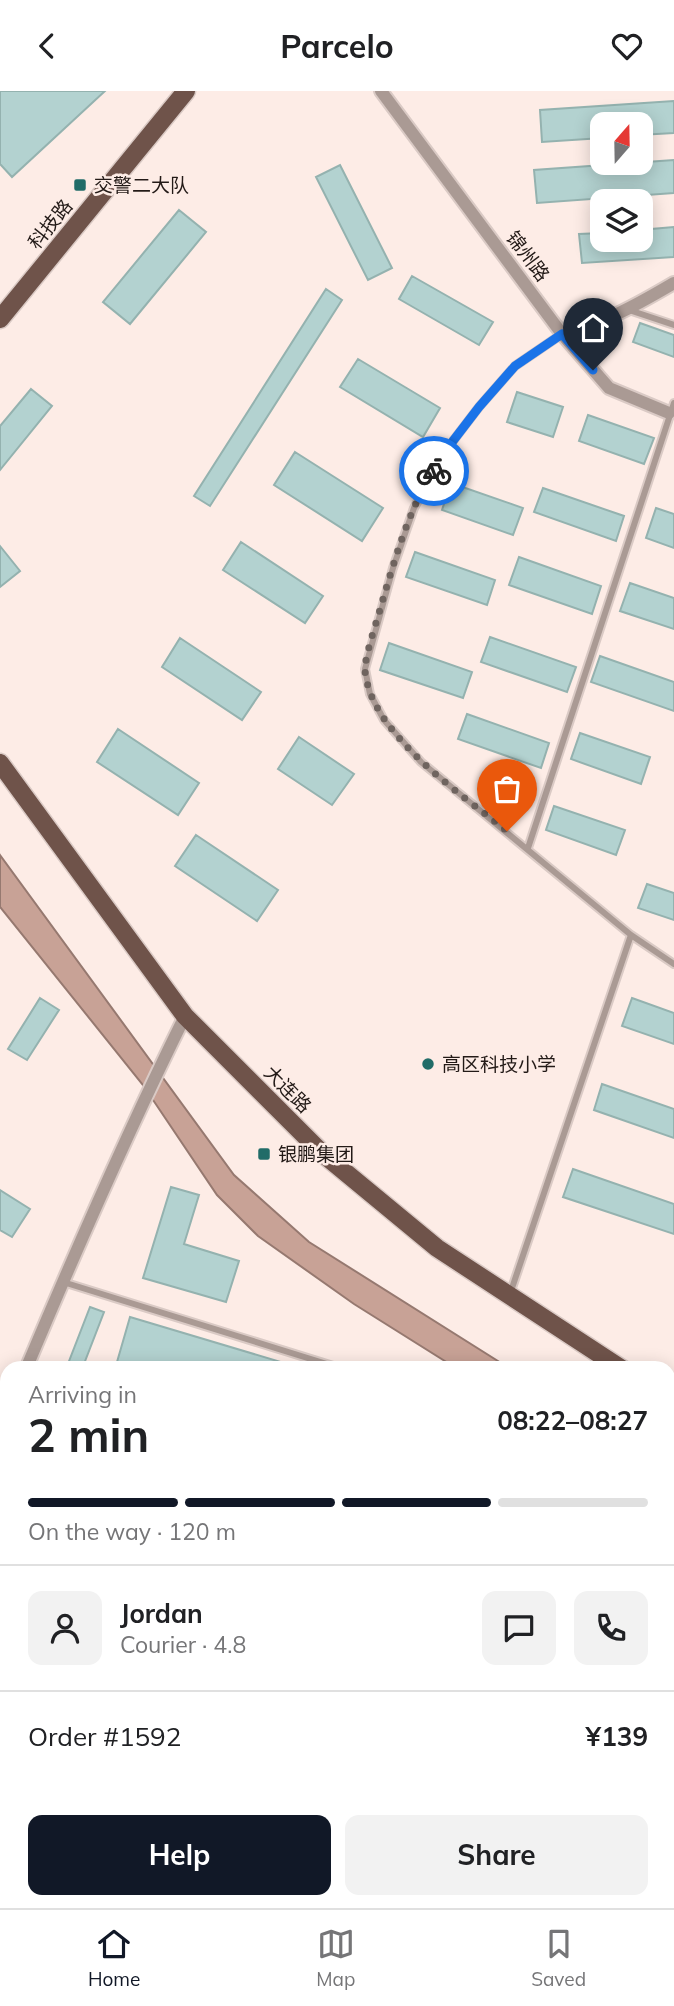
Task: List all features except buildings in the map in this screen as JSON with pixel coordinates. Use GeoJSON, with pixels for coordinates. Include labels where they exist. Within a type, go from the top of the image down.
{"type":"FeatureCollection","features":[{"type":"Feature","properties":{"kind":"main road","name":"科技路"},"geometry":{"type":"LineString","coordinates":[[0,319],[186,91]]}},
{"type":"Feature","properties":{"kind":"main road","name":"大连路"},"geometry":{"type":"LineString","coordinates":[[0,763],[185,1016],[323,1153],[438,1248],[610,1361]]}},
{"type":"Feature","properties":{"kind":"street","name":"锦州路"},"geometry":{"type":"LineString","coordinates":[[381,91],[562,334],[609,388],[672,408]]}},
{"type":"Feature","properties":{"kind":"street"},"geometry":{"type":"LineString","coordinates":[[562,334],[592,326],[629,310],[674,283]]}},
{"type":"Feature","properties":{"kind":"street"},"geometry":{"type":"LineString","coordinates":[[29,1361],[62,1282],[185,1016]]}},
{"type":"Feature","properties":{"kind":"lane"},"geometry":{"type":"LineString","coordinates":[[629,310],[674,325]]}},
{"type":"Feature","properties":{"kind":"lane"},"geometry":{"type":"LineString","coordinates":[[562,334],[515,366],[443,454],[414,508],[393,568],[365,669],[370,694],[384,720],[421,762],[631,935],[674,964]]}},
{"type":"Feature","properties":{"kind":"lane"},"geometry":{"type":"LineString","coordinates":[[528,848],[672,408]]}},
{"type":"Feature","properties":{"kind":"lane"},"geometry":{"type":"LineString","coordinates":[[510,1295],[631,935]]}},
{"type":"Feature","properties":{"kind":"lane"},"geometry":{"type":"LineString","coordinates":[[62,1282],[317,1361]]}},
{"type":"Feature","properties":{"kind":"shaded area"},"geometry":{"type":"Polygon","coordinates":[[[0,855],[234,1175],[309,1242],[498,1361],[445,1361],[354,1304],[258,1236],[217,1195],[143,1085],[0,907],[0,855]]]}},
{"type":"Feature","properties":{"kind":"way so far"},"geometry":{"type":"LineString","coordinates":[[434,471],[414,508],[376,624],[365,669],[370,694],[384,720],[421,762],[507,831]]}},
{"type":"Feature","properties":{"kind":"place","name":"交警二大队"},"geometry":{"type":"Point","coordinates":[80,185]}},
{"type":"Feature","properties":{"kind":"place","name":"高区科技小学"},"geometry":{"type":"Point","coordinates":[428,1064]}},
{"type":"Feature","properties":{"kind":"place","name":"银鹏集团"},"geometry":{"type":"Point","coordinates":[264,1154]}},
{"type":"Feature","properties":{"kind":"route"},"geometry":{"type":"LineString","coordinates":[[434,471],[443,454],[479,407],[515,366],[562,334],[593,370]]}}]}
